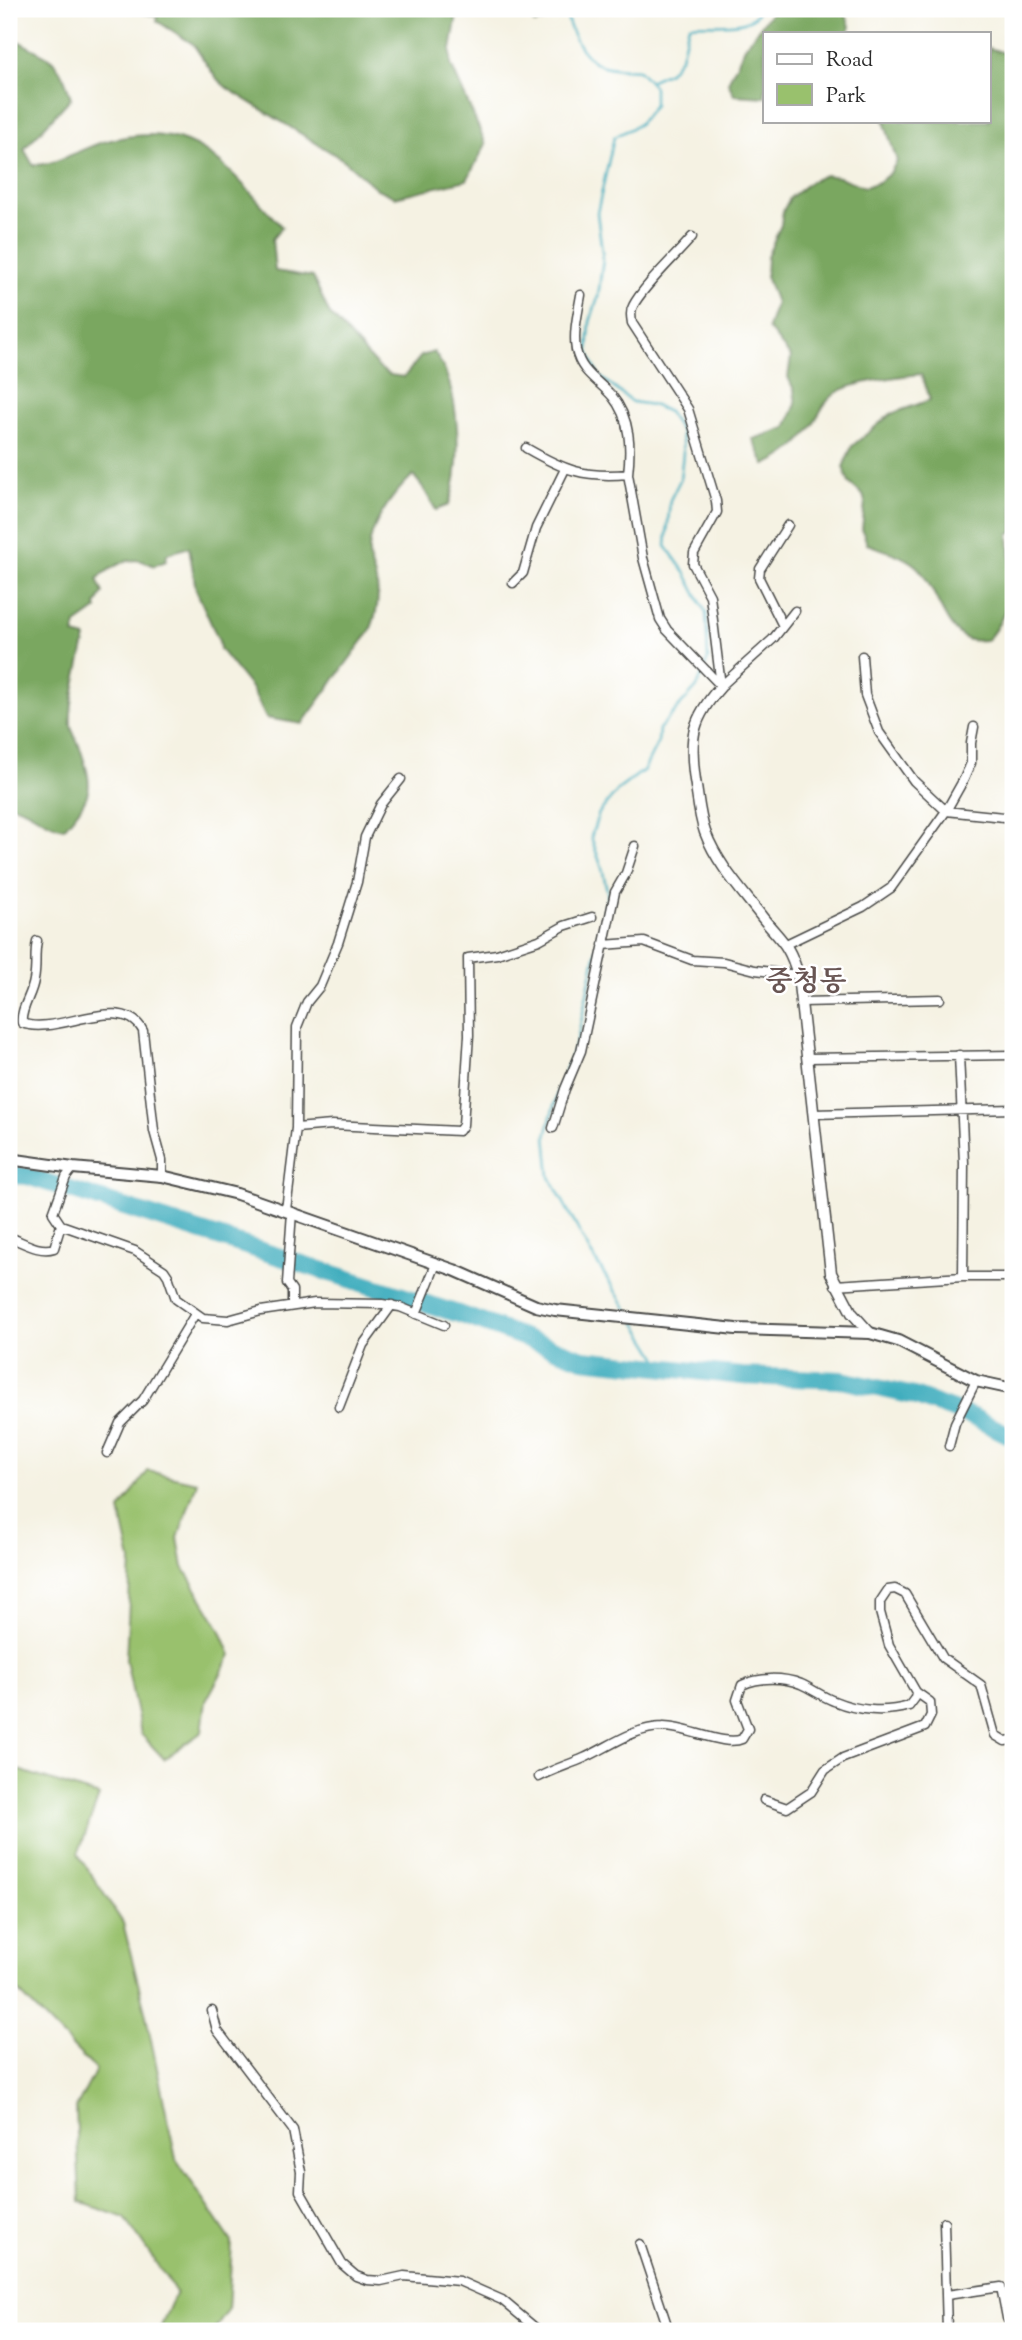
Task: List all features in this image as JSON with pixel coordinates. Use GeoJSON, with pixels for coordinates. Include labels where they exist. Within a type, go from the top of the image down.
{"type":"FeatureCollection","features":[{"type":"Feature","properties":{"kind":"main road"},"geometry":{"type":"LineString","coordinates":[[9,1159],[69,1172],[162,1176],[237,1194],[482,1281],[536,1306],[736,1329],[870,1333],[898,1341],[976,1381],[1013,1389]]}},
{"type":"Feature","properties":{"kind":"street"},"geometry":{"type":"LineString","coordinates":[[692,237],[641,295],[632,308],[631,315],[632,323],[688,409],[716,501],[717,512],[694,553],[693,564],[710,596],[721,686]]}},
{"type":"Feature","properties":{"kind":"street"},"geometry":{"type":"LineString","coordinates":[[581,295],[576,324],[576,349],[585,372],[612,396],[617,404],[631,444],[628,474],[643,558],[660,619],[667,630],[721,686]]}},
{"type":"Feature","properties":{"kind":"street"},"geometry":{"type":"LineString","coordinates":[[526,448],[577,473],[609,476],[628,474]]}},
{"type":"Feature","properties":{"kind":"street"},"geometry":{"type":"LineString","coordinates":[[513,583],[523,573],[536,528],[565,469]]}},
{"type":"Feature","properties":{"kind":"street"},"geometry":{"type":"LineString","coordinates":[[783,626],[759,578],[760,569],[788,524]]}},
{"type":"Feature","properties":{"kind":"street"},"geometry":{"type":"LineString","coordinates":[[795,611],[773,639],[721,686],[703,709],[692,736],[692,757],[699,810],[706,833],[726,870],[793,956],[798,975],[808,1058],[828,1254],[835,1284],[852,1314],[870,1333]]}},
{"type":"Feature","properties":{"kind":"street"},"geometry":{"type":"LineString","coordinates":[[862,656],[865,695],[878,732],[914,781],[946,811],[1013,818]]}},
{"type":"Feature","properties":{"kind":"street"},"geometry":{"type":"LineString","coordinates":[[786,944],[863,907],[891,888],[946,811],[971,763],[974,727]]}},
{"type":"Feature","properties":{"kind":"street"},"geometry":{"type":"LineString","coordinates":[[292,1305],[292,1290],[287,1283],[289,1211],[296,1128],[297,1027],[307,1002],[320,986],[338,943],[357,882],[365,837],[381,804],[401,779]]}},
{"type":"Feature","properties":{"kind":"street"},"geometry":{"type":"LineString","coordinates":[[553,1128],[561,1098],[582,1051],[615,892],[626,873],[635,846]]}},
{"type":"Feature","properties":{"kind":"street"},"geometry":{"type":"LineString","coordinates":[[296,1128],[332,1125],[459,1131],[463,1125],[467,1078],[468,958],[497,954],[539,940],[564,926],[592,917]]}},
{"type":"Feature","properties":{"kind":"street"},"geometry":{"type":"LineString","coordinates":[[37,941],[34,981],[23,1011],[22,1023],[28,1026],[114,1014],[126,1015],[138,1021],[143,1031],[162,1176]]}},
{"type":"Feature","properties":{"kind":"street"},"geometry":{"type":"LineString","coordinates":[[603,945],[644,942],[692,960],[724,962],[766,972],[798,975]]}},
{"type":"Feature","properties":{"kind":"street"},"geometry":{"type":"LineString","coordinates":[[801,1002],[940,999]]}},
{"type":"Feature","properties":{"kind":"street"},"geometry":{"type":"LineString","coordinates":[[959,1055],[964,1163],[963,1277]]}},
{"type":"Feature","properties":{"kind":"street"},"geometry":{"type":"LineString","coordinates":[[808,1058],[1013,1055]]}},
{"type":"Feature","properties":{"kind":"street"},"geometry":{"type":"LineString","coordinates":[[813,1114],[1013,1109]]}},
{"type":"Feature","properties":{"kind":"street"},"geometry":{"type":"LineString","coordinates":[[69,1172],[53,1213],[61,1225],[135,1251],[163,1270],[168,1276],[176,1299],[195,1314],[213,1320],[228,1320],[292,1305],[314,1303],[392,1306],[444,1325]]}},
{"type":"Feature","properties":{"kind":"street"},"geometry":{"type":"LineString","coordinates":[[9,1237],[48,1250],[54,1248],[61,1225]]}},
{"type":"Feature","properties":{"kind":"street"},"geometry":{"type":"LineString","coordinates":[[417,1313],[436,1264]]}},
{"type":"Feature","properties":{"kind":"street"},"geometry":{"type":"LineString","coordinates":[[835,1284],[963,1277],[1013,1278]]}},
{"type":"Feature","properties":{"kind":"street"},"geometry":{"type":"LineString","coordinates":[[339,1408],[363,1345],[392,1306]]}},
{"type":"Feature","properties":{"kind":"street"},"geometry":{"type":"LineString","coordinates":[[107,1453],[120,1423],[142,1400],[195,1314]]}},
{"type":"Feature","properties":{"kind":"street"},"geometry":{"type":"LineString","coordinates":[[950,1446],[955,1423],[976,1381]]}},
{"type":"Feature","properties":{"kind":"street"},"geometry":{"type":"LineString","coordinates":[[764,1800],[788,1808],[811,1792],[825,1770],[844,1758],[925,1727],[932,1715],[930,1702],[916,1692],[889,1645],[881,1623],[880,1602],[888,1590],[895,1589],[905,1594],[943,1658],[981,1685],[995,1735],[1005,1741],[1013,1740]]}},
{"type":"Feature","properties":{"kind":"street"},"geometry":{"type":"LineString","coordinates":[[539,1777],[557,1766],[587,1757],[607,1745],[650,1728],[677,1728],[737,1742],[748,1729],[737,1700],[742,1685],[751,1681],[763,1679],[797,1682],[835,1702],[865,1709],[884,1710],[909,1706],[916,1692]]}},
{"type":"Feature","properties":{"kind":"street"},"geometry":{"type":"LineString","coordinates":[[212,2011],[217,2030],[293,2130],[301,2172],[300,2191],[342,2264],[356,2276],[367,2280],[404,2276],[459,2281],[502,2300],[539,2331]]}},
{"type":"Feature","properties":{"kind":"street"},"geometry":{"type":"LineString","coordinates":[[944,2222],[947,2331]]}},
{"type":"Feature","properties":{"kind":"street"},"geometry":{"type":"LineString","coordinates":[[640,2244],[669,2331]]}},
{"type":"Feature","properties":{"kind":"street"},"geometry":{"type":"LineString","coordinates":[[947,2295],[1001,2287],[1007,2318],[1013,2331]]}},
{"type":"Feature","properties":{"kind":"green space"},"geometry":{"type":"Polygon","coordinates":[[[121,9],[458,9],[451,65],[486,144],[467,180],[395,197],[377,189],[345,161],[227,88],[216,78],[193,44],[157,21],[158,16],[121,9]]]}},
{"type":"Feature","properties":{"kind":"green space"},"geometry":{"type":"Polygon","coordinates":[[[523,9],[549,9],[548,19],[535,24],[523,9]]]}},
{"type":"Feature","properties":{"kind":"green space"},"geometry":{"type":"Polygon","coordinates":[[[774,9],[844,9],[850,26],[849,32],[763,32],[763,97],[734,95],[728,82],[746,45],[774,9]]]}},
{"type":"Feature","properties":{"kind":"green space"},"geometry":{"type":"Polygon","coordinates":[[[9,35],[54,63],[66,82],[71,98],[24,149],[33,165],[60,160],[103,142],[135,136],[162,136],[185,141],[206,152],[225,166],[282,227],[272,239],[275,271],[313,277],[329,313],[378,367],[390,375],[404,377],[421,356],[434,352],[450,385],[457,426],[456,468],[449,505],[436,510],[413,475],[381,514],[369,549],[378,598],[370,631],[302,724],[266,718],[252,689],[220,649],[196,590],[189,547],[167,554],[166,561],[154,566],[138,560],[124,562],[97,579],[103,593],[96,605],[97,609],[76,624],[74,635],[86,638],[74,694],[71,725],[87,772],[88,790],[81,806],[64,828],[17,806],[9,805],[9,35]]]}},
{"type":"Feature","properties":{"kind":"green space"},"geometry":{"type":"Polygon","coordinates":[[[990,48],[1008,54],[1013,67],[1013,533],[1009,534],[1011,577],[1007,603],[1003,616],[987,640],[970,640],[953,628],[924,575],[912,563],[867,544],[862,529],[865,502],[863,495],[849,483],[843,467],[852,446],[891,414],[930,400],[921,374],[865,383],[836,393],[824,405],[811,428],[796,446],[765,465],[753,439],[786,428],[796,404],[788,377],[791,357],[768,328],[776,303],[766,276],[767,257],[781,225],[783,211],[790,198],[811,181],[825,175],[839,177],[865,187],[879,182],[890,173],[897,161],[884,122],[990,122],[990,48]]]}},
{"type":"Feature","properties":{"kind":"green space"},"geometry":{"type":"Polygon","coordinates":[[[148,1471],[197,1482],[178,1538],[183,1567],[220,1629],[231,1655],[206,1701],[202,1732],[164,1759],[141,1734],[126,1660],[131,1561],[120,1510],[148,1471]]]}},
{"type":"Feature","properties":{"kind":"green space"},"geometry":{"type":"Polygon","coordinates":[[[9,1767],[99,1796],[78,1854],[123,1923],[145,2011],[176,2159],[232,2242],[228,2310],[214,2331],[159,2331],[176,2292],[125,2218],[80,2202],[76,2108],[96,2070],[9,1982],[9,1767]]]}},
{"type":"Feature","properties":{"kind":"waterway"},"geometry":{"type":"LineString","coordinates":[[566,9],[576,41],[593,61],[609,67],[639,70],[654,87],[654,105],[638,125],[614,137],[597,213],[603,259],[598,297],[590,322],[588,351],[598,375],[632,402],[653,405],[668,412],[681,431],[683,453],[680,480],[670,500],[666,546],[686,574],[706,613],[708,659],[697,687],[659,729],[658,742],[644,770],[619,789],[599,813],[591,837],[608,895],[577,1041],[558,1090],[546,1136],[550,1177],[590,1252],[630,1314]]}},
{"type":"Feature","properties":{"kind":"waterway"},"geometry":{"type":"LineString","coordinates":[[649,81],[669,72],[681,57],[689,25],[740,23],[755,16],[758,9]]}},
{"type":"Feature","properties":{"kind":"waterway"},"geometry":{"type":"LineString","coordinates":[[9,1175],[27,1176],[462,1315],[583,1359],[742,1376],[842,1380],[914,1396],[975,1418],[1013,1437]]}},
{"type":"Feature","properties":{"kind":"waterway"},"geometry":{"type":"LineString","coordinates":[[636,1323],[664,1368]]}},
{"type":"Feature","properties":{"kind":"district","name":"중청동"},"geometry":{"type":"Point","coordinates":[806,980]}}]}
